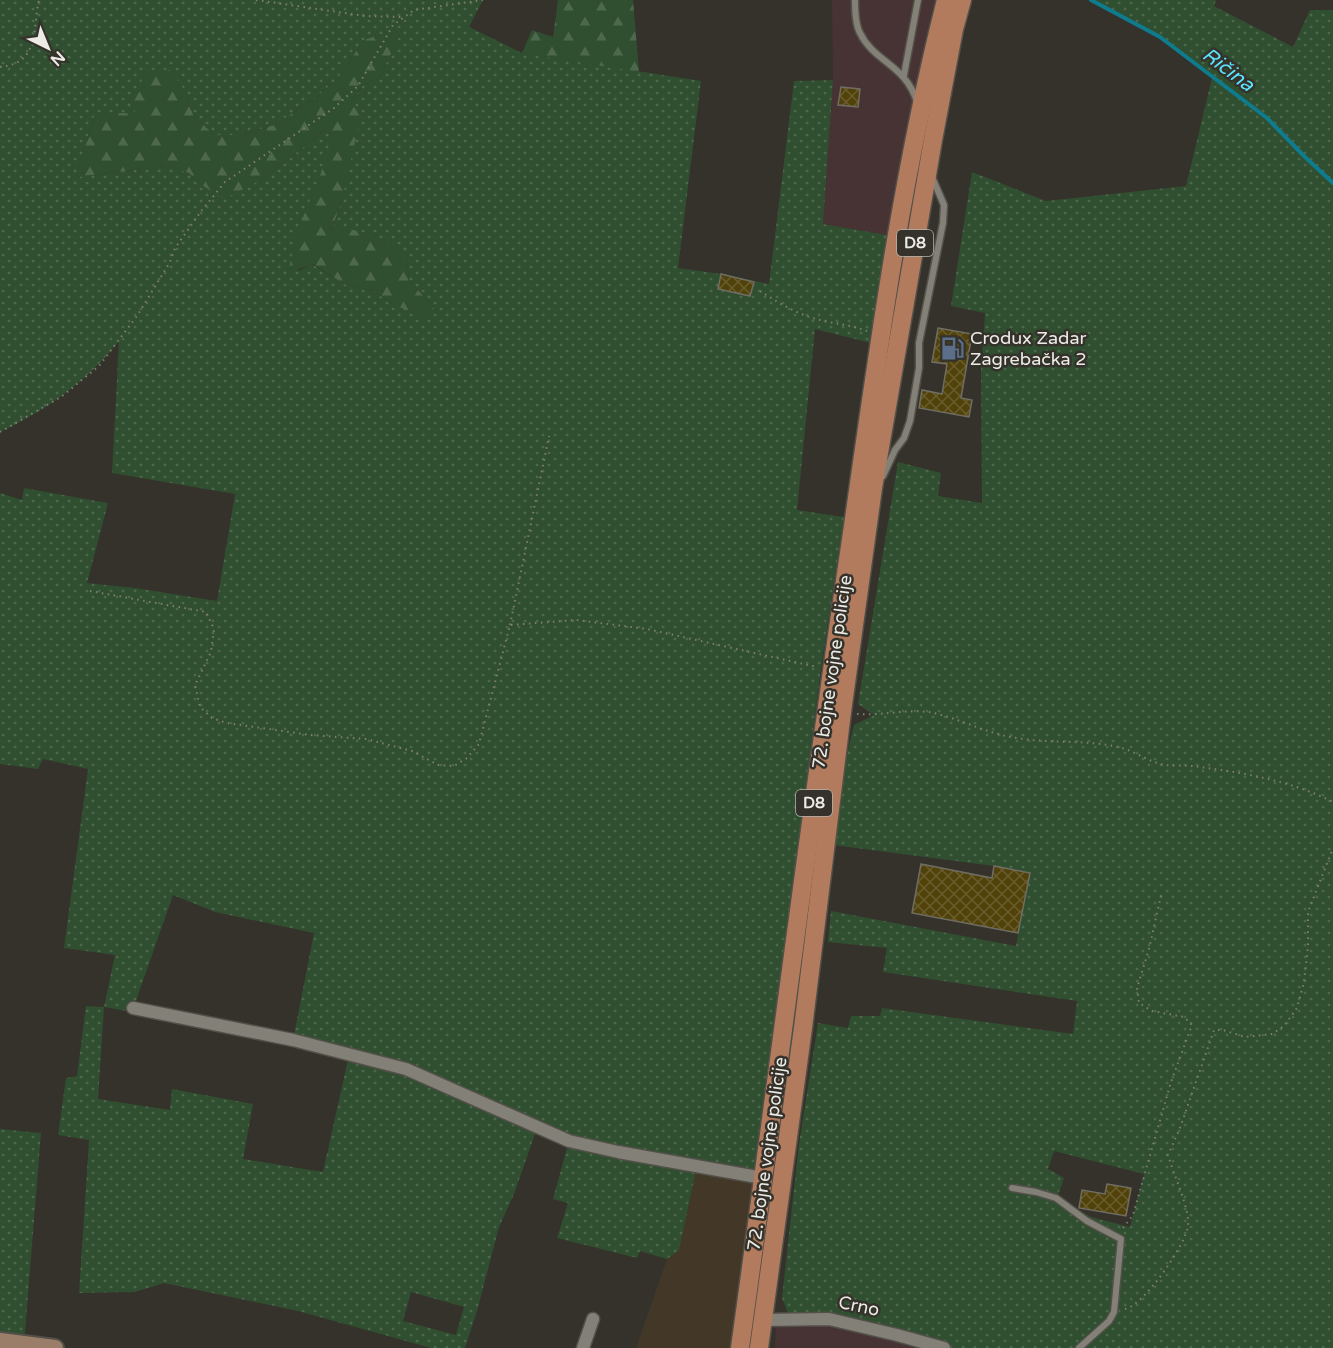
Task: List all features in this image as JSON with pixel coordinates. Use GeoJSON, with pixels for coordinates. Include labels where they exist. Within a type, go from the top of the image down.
{"type":"FeatureCollection","features":[{"type":"Feature","properties":{"kind":"main road","name":"72. bojne vojne policije"},"geometry":{"type":"LineString","coordinates":[[740,1348],[832,670],[881,336],[893,258],[946,0]]}},
{"type":"Feature","properties":{"kind":"main road","name":"72. bojne vojne policije"},"geometry":{"type":"LineString","coordinates":[[759,1348],[804,1028],[842,712],[873,488],[927,170],[954,29],[962,0]]}},
{"type":"Feature","properties":{"kind":"street"},"geometry":{"type":"LineString","coordinates":[[133,1008],[293,1040],[406,1070],[569,1141],[764,1178]]}},
{"type":"Feature","properties":{"kind":"street"},"geometry":{"type":"LineString","coordinates":[[583,1348],[593,1319]]}},
{"type":"Feature","properties":{"kind":"street","name":"Crno"},"geometry":{"type":"LineString","coordinates":[[763,1320],[829,1319],[944,1348]]}},
{"type":"Feature","properties":{"kind":"street"},"geometry":{"type":"LineString","coordinates":[[0,1341],[55,1348]]}},
{"type":"Feature","properties":{"kind":"lane"},"geometry":{"type":"LineString","coordinates":[[855,0],[858,32],[912,85],[921,114]]}},
{"type":"Feature","properties":{"kind":"lane"},"geometry":{"type":"LineString","coordinates":[[904,75],[918,0]]}},
{"type":"Feature","properties":{"kind":"lane"},"geometry":{"type":"LineString","coordinates":[[873,488],[881,479],[903,438],[910,422],[915,396],[919,343],[943,223],[944,205],[927,170]]}},
{"type":"Feature","properties":{"kind":"lane"},"geometry":{"type":"LineString","coordinates":[[1012,1188],[1056,1198],[1087,1221],[1121,1239],[1114,1312],[1109,1321],[1079,1348]]}},
{"type":"Feature","properties":{"kind":"path"},"geometry":{"type":"LineString","coordinates":[[0,67],[16,63],[31,48],[36,32],[39,0]]}},
{"type":"Feature","properties":{"kind":"path"},"geometry":{"type":"LineString","coordinates":[[256,0],[365,16],[403,17]]}},
{"type":"Feature","properties":{"kind":"path"},"geometry":{"type":"LineString","coordinates":[[0,432],[61,397],[99,366],[137,316],[170,262],[175,248],[225,182],[342,101],[358,86],[393,25],[414,10],[483,0]]}},
{"type":"Feature","properties":{"kind":"path"},"geometry":{"type":"LineString","coordinates":[[760,291],[794,311],[820,320],[850,325],[881,336]]}},
{"type":"Feature","properties":{"kind":"path"},"geometry":{"type":"LineString","coordinates":[[90,591],[206,612],[214,629],[211,652],[195,685],[200,707],[212,718],[227,723],[310,735],[366,739],[412,752],[438,765],[454,766],[467,758],[479,744],[510,625],[549,436]]}},
{"type":"Feature","properties":{"kind":"path"},"geometry":{"type":"LineString","coordinates":[[510,625],[576,620],[647,629],[832,670]]}},
{"type":"Feature","properties":{"kind":"path"},"geometry":{"type":"LineString","coordinates":[[842,712],[875,715],[933,713],[1018,739],[1104,745],[1123,749],[1164,765],[1251,775],[1317,794],[1333,802]]}},
{"type":"Feature","properties":{"kind":"path"},"geometry":{"type":"LineString","coordinates":[[1114,1312],[1129,1308],[1145,1296],[1179,1247],[1188,1225],[1184,1201],[1168,1155],[1214,1030],[1223,1030],[1245,1037],[1272,1034],[1284,1026],[1297,1008],[1304,982],[1308,946],[1308,912],[1333,848]]}},
{"type":"Feature","properties":{"kind":"path"},"geometry":{"type":"LineString","coordinates":[[1121,1239],[1124,1226],[1133,1215],[1171,1082],[1191,1025],[1184,1017],[1152,1011],[1139,1003],[1137,988],[1149,949],[1162,891]]}},
{"type":"Feature","properties":{"kind":"shaded area"},"geometry":{"type":"Polygon","coordinates":[[[832,0],[939,0],[887,235],[823,224],[833,80],[832,0]]]}},
{"type":"Feature","properties":{"kind":"shaded area"},"geometry":{"type":"Polygon","coordinates":[[[697,1165],[756,1177],[730,1348],[636,1348],[667,1259],[679,1250],[697,1165]]]}},
{"type":"Feature","properties":{"kind":"shaded area"},"geometry":{"type":"Polygon","coordinates":[[[829,1319],[944,1348],[775,1348],[776,1320],[829,1319]]]}},
{"type":"Feature","properties":{"kind":"green space"},"geometry":{"type":"Polygon","coordinates":[[[0,0],[483,0],[469,27],[522,53],[701,81],[678,268],[769,284],[794,81],[833,80],[823,224],[887,235],[871,343],[815,329],[797,510],[844,517],[821,668],[756,1177],[697,1166],[679,1250],[667,1259],[640,1251],[637,1258],[557,1238],[568,1203],[553,1199],[569,1141],[537,1128],[514,1194],[499,1227],[465,1348],[431,1348],[298,1311],[164,1283],[135,1292],[79,1293],[89,1140],[58,1135],[66,1078],[77,1076],[86,1006],[104,1007],[115,955],[64,948],[88,769],[43,759],[38,769],[0,764],[0,493],[22,500],[24,488],[108,503],[87,583],[217,601],[235,494],[112,473],[119,341],[80,382],[34,414],[0,432],[0,0]],[[403,28],[364,40],[337,79],[313,100],[274,125],[240,135],[214,135],[193,115],[186,92],[136,113],[95,113],[76,177],[167,166],[189,173],[197,182],[263,179],[326,129],[332,137],[298,271],[312,264],[344,284],[374,291],[392,304],[434,308],[409,280],[407,259],[354,230],[332,230],[343,196],[351,103],[363,85],[379,78],[403,28]],[[173,895],[132,1012],[104,1007],[98,1099],[170,1110],[172,1089],[253,1104],[243,1159],[323,1172],[349,1055],[293,1040],[314,933],[215,912],[173,895]],[[411,1292],[403,1321],[456,1335],[464,1307],[411,1292]]]}},
{"type":"Feature","properties":{"kind":"green space"},"geometry":{"type":"Polygon","coordinates":[[[558,0],[633,0],[639,72],[522,53],[532,30],[553,37],[558,0]]]}},
{"type":"Feature","properties":{"kind":"green space"},"geometry":{"type":"Polygon","coordinates":[[[1091,0],[1216,0],[1214,6],[1293,47],[1310,10],[1333,10],[1333,1348],[944,1348],[853,1324],[791,1321],[782,1298],[799,1144],[818,1023],[848,1028],[851,1016],[880,1016],[882,1008],[1073,1034],[1077,1001],[883,972],[887,948],[828,942],[831,911],[1016,946],[1029,873],[994,866],[826,844],[854,725],[874,715],[858,704],[898,462],[941,473],[938,496],[982,503],[981,370],[985,313],[951,306],[972,172],[1046,201],[1186,186],[1212,78],[1160,37],[1091,0]],[[1054,1151],[1048,1169],[1064,1178],[1057,1198],[1091,1217],[1130,1227],[1144,1174],[1054,1151]]]}},
{"type":"Feature","properties":{"kind":"green space"},"geometry":{"type":"Polygon","coordinates":[[[404,27],[379,78],[363,85],[351,103],[361,115],[343,196],[332,229],[354,230],[393,244],[407,259],[409,280],[434,308],[424,317],[392,304],[374,291],[344,284],[313,264],[288,273],[297,232],[320,176],[332,137],[326,129],[263,179],[224,199],[197,182],[189,173],[167,166],[76,177],[95,113],[135,113],[132,95],[149,70],[170,70],[186,92],[193,115],[214,135],[240,135],[274,125],[313,100],[337,79],[364,40],[404,27]]]}},
{"type":"Feature","properties":{"kind":"green space"},"geometry":{"type":"Polygon","coordinates":[[[0,1129],[41,1133],[24,1344],[0,1341],[0,1129]]]}},
{"type":"Feature","properties":{"kind":"building"},"geometry":{"type":"Polygon","coordinates":[[[841,87],[860,89],[858,107],[838,105],[841,87]]]}},
{"type":"Feature","properties":{"kind":"building"},"geometry":{"type":"Polygon","coordinates":[[[721,274],[754,282],[750,296],[718,289],[721,274]]]}},
{"type":"Feature","properties":{"kind":"building"},"geometry":{"type":"Polygon","coordinates":[[[938,328],[972,334],[961,398],[972,400],[969,417],[919,408],[922,390],[942,394],[947,364],[932,362],[938,328]]]}},
{"type":"Feature","properties":{"kind":"building"},"geometry":{"type":"Polygon","coordinates":[[[921,864],[992,878],[994,866],[1030,873],[1018,933],[912,913],[921,864]]]}},
{"type":"Feature","properties":{"kind":"building"},"geometry":{"type":"Polygon","coordinates":[[[1107,1184],[1131,1188],[1126,1216],[1079,1208],[1082,1190],[1105,1194],[1107,1184]]]}},
{"type":"Feature","properties":{"kind":"waterway","name":"Ričina"},"geometry":{"type":"LineString","coordinates":[[1091,0],[1160,37],[1267,118],[1333,183]]}},
{"type":"Feature","properties":{"kind":"place","name":"Crodux Zadar Zagrebačka 2"},"geometry":{"type":"Point","coordinates":[952,348]}}]}
